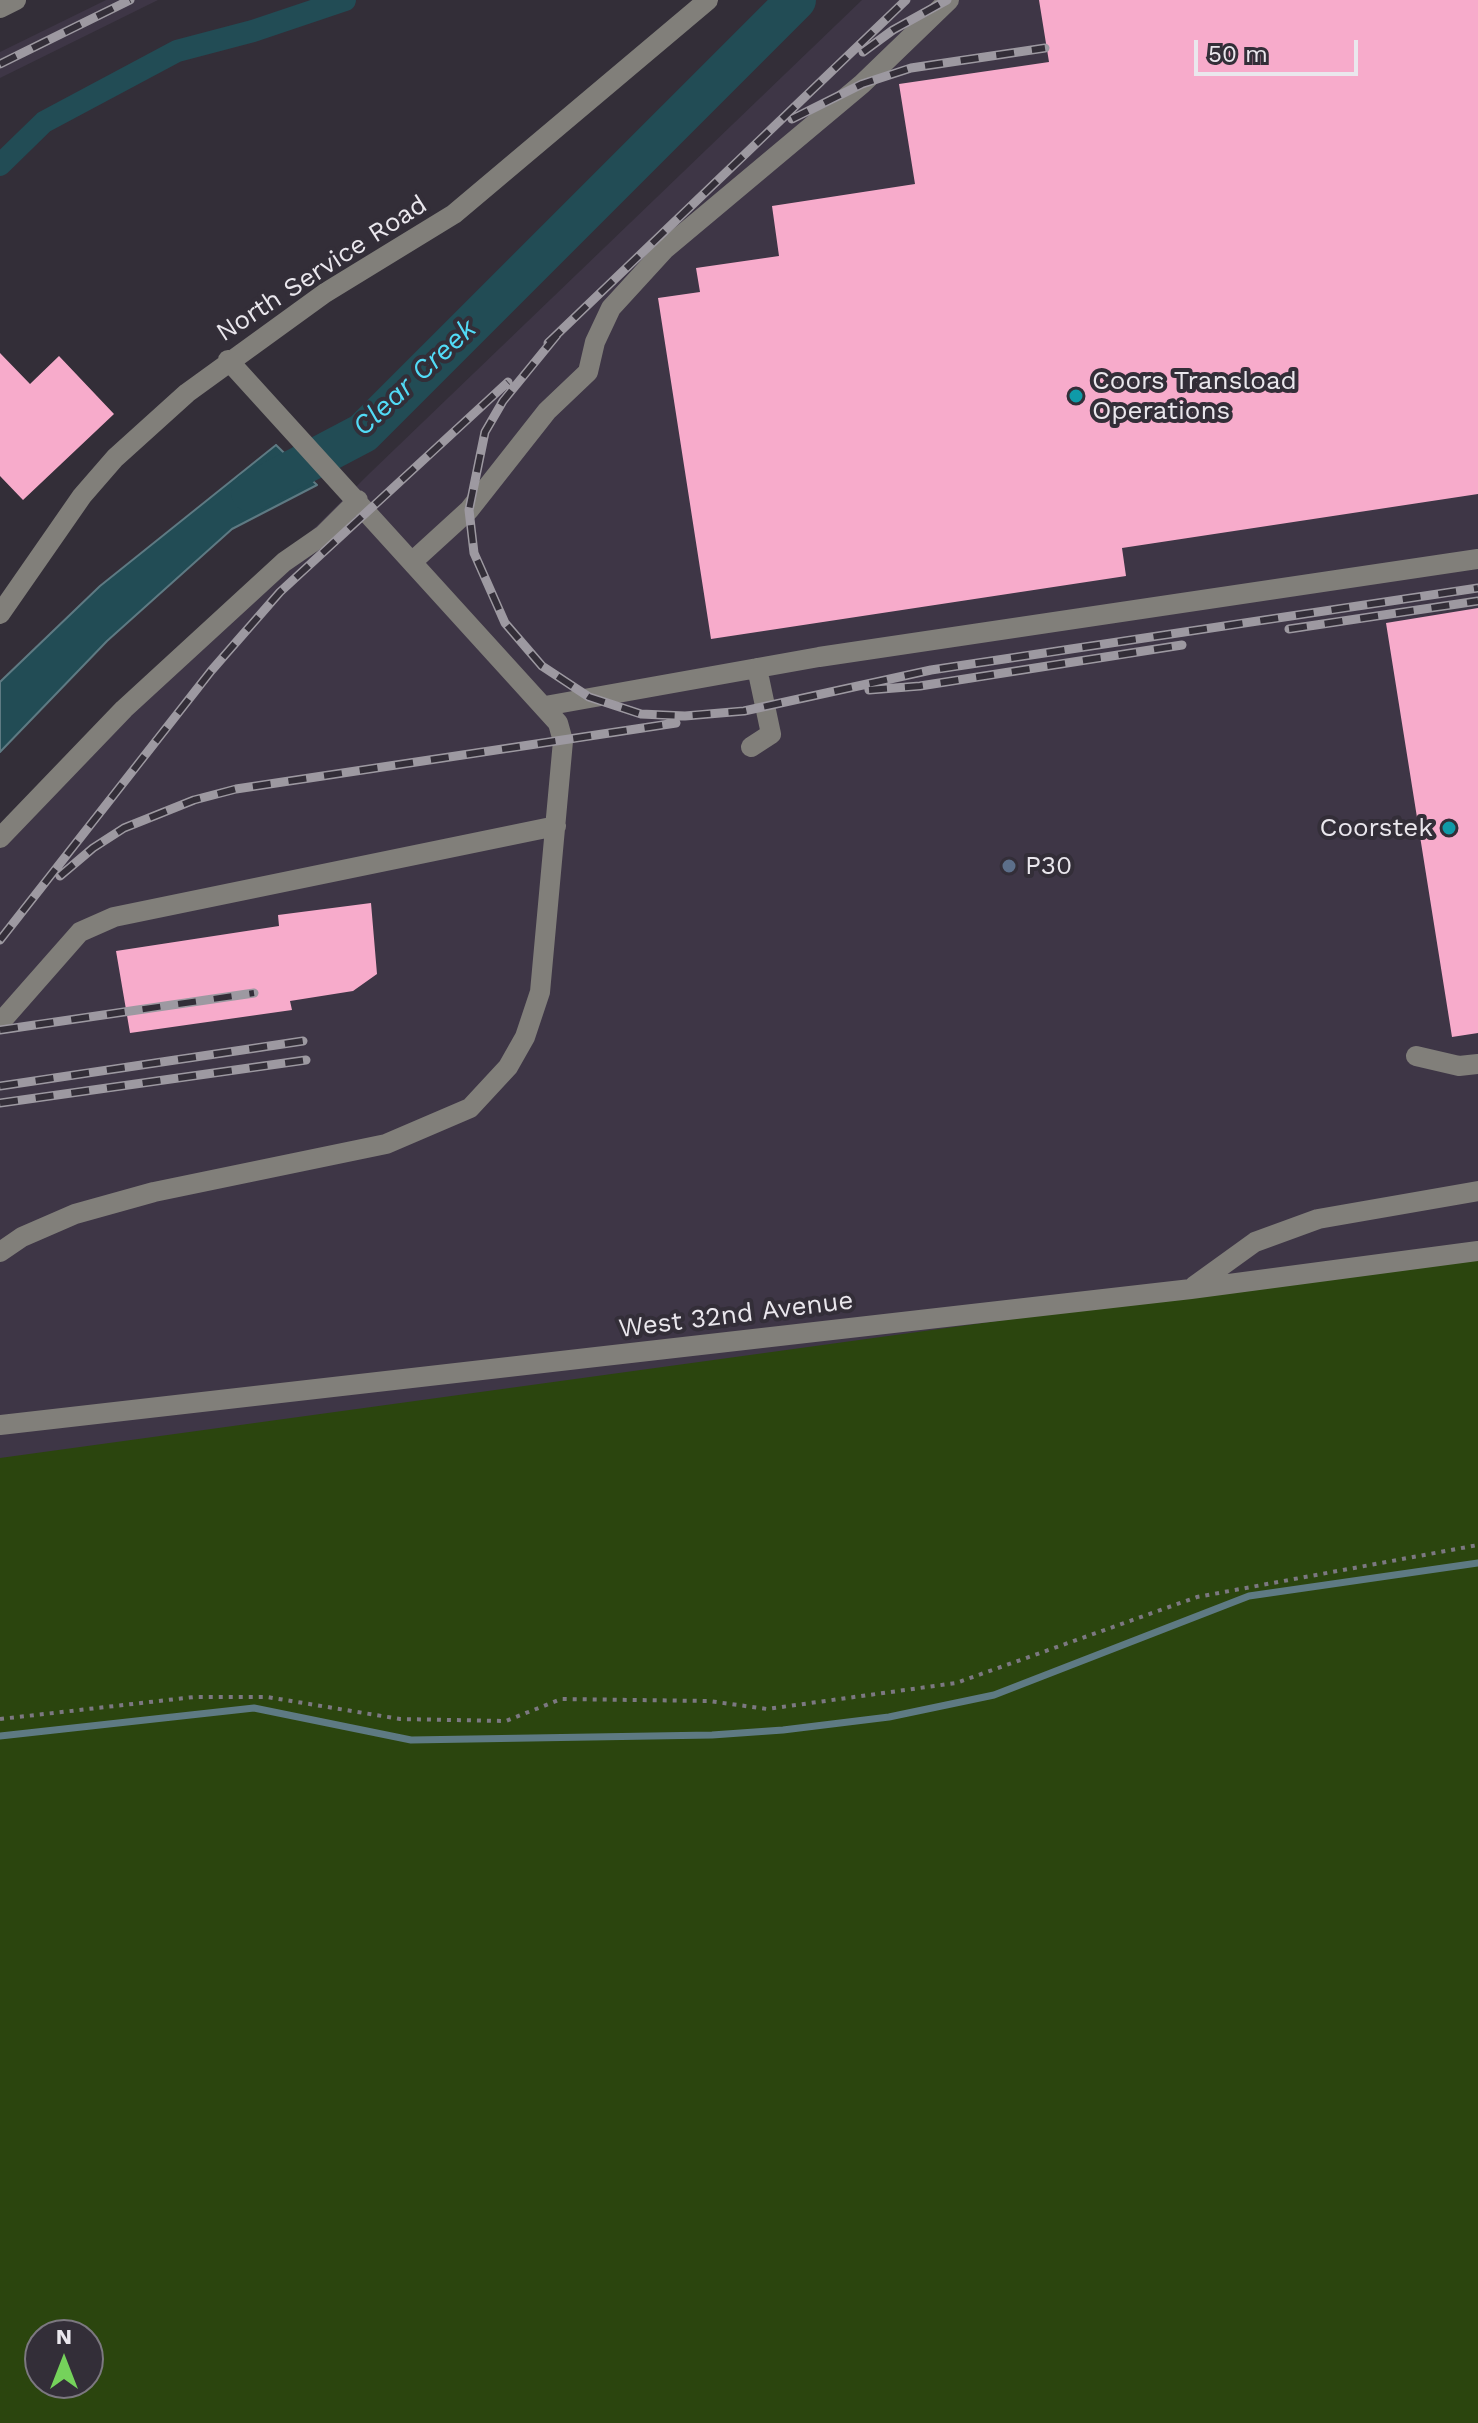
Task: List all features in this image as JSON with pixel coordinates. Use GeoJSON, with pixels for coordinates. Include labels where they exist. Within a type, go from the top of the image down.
{"type":"FeatureCollection","features":[{"type":"Feature","properties":{"kind":"street"},"geometry":{"type":"LineString","coordinates":[[0,8],[16,0]]}},
{"type":"Feature","properties":{"kind":"street","name":"North Service Road"},"geometry":{"type":"LineString","coordinates":[[0,614],[50,539],[115,458],[228,360],[325,293],[454,214],[708,0]]}},
{"type":"Feature","properties":{"kind":"street"},"geometry":{"type":"LineString","coordinates":[[412,562],[469,510],[547,411],[588,372],[595,342],[611,308],[665,249],[862,84],[949,0]]}},
{"type":"Feature","properties":{"kind":"street"},"geometry":{"type":"LineString","coordinates":[[0,1252],[22,1237],[75,1214],[154,1192],[386,1144],[470,1108],[508,1067],[525,1037],[540,992],[563,741],[558,723],[228,360]]}},
{"type":"Feature","properties":{"kind":"street"},"geometry":{"type":"LineString","coordinates":[[0,838],[124,709],[284,562],[323,535],[358,500]]}},
{"type":"Feature","properties":{"kind":"street"},"geometry":{"type":"LineString","coordinates":[[545,706],[757,668],[1478,559]]}},
{"type":"Feature","properties":{"kind":"street"},"geometry":{"type":"LineString","coordinates":[[751,747],[771,734],[757,668]]}},
{"type":"Feature","properties":{"kind":"street"},"geometry":{"type":"LineString","coordinates":[[0,1023],[80,932],[114,917],[556,826]]}},
{"type":"Feature","properties":{"kind":"street"},"geometry":{"type":"LineString","coordinates":[[1416,1056],[1459,1066],[1478,1064]]}},
{"type":"Feature","properties":{"kind":"street"},"geometry":{"type":"LineString","coordinates":[[1191,1289],[1255,1242],[1318,1219],[1478,1191]]}},
{"type":"Feature","properties":{"kind":"street","name":"West 32nd Avenue"},"geometry":{"type":"LineString","coordinates":[[0,1425],[1191,1289],[1478,1251]]}},
{"type":"Feature","properties":{"kind":"path"},"geometry":{"type":"LineString","coordinates":[[0,1719],[194,1697],[267,1697],[400,1719],[506,1721],[561,1699],[709,1701],[767,1709],[813,1704],[956,1683],[1197,1597],[1478,1545]]}},
{"type":"Feature","properties":{"kind":"shaded area"},"geometry":{"type":"Polygon","coordinates":[[[106,0],[158,0],[0,78],[0,52],[106,0]]]}},
{"type":"Feature","properties":{"kind":"shaded area"},"geometry":{"type":"Polygon","coordinates":[[[862,0],[1478,0],[1478,1308],[0,1479],[0,838],[371,472],[862,0]]]}},
{"type":"Feature","properties":{"kind":"green space"},"geometry":{"type":"Polygon","coordinates":[[[1478,1255],[1478,2423],[0,2423],[0,1458],[1478,1255]]]}},
{"type":"Feature","properties":{"kind":"water","name":"Clear Creek"},"geometry":{"type":"Polygon","coordinates":[[[276,445],[317,485],[232,529],[107,641],[0,752],[0,682],[100,586],[276,445]]]}},
{"type":"Feature","properties":{"kind":"building","name":"Coors Transload Operations"},"geometry":{"type":"Polygon","coordinates":[[[1039,0],[1478,0],[1478,494],[1122,548],[1126,576],[711,639],[658,298],[700,292],[696,268],[779,256],[772,206],[915,184],[899,84],[1049,62],[1039,0]]]}},
{"type":"Feature","properties":{"kind":"building"},"geometry":{"type":"Polygon","coordinates":[[[0,353],[30,384],[59,356],[114,414],[23,500],[0,476],[0,353]]]}},
{"type":"Feature","properties":{"kind":"building","name":"Coorstek"},"geometry":{"type":"Polygon","coordinates":[[[1478,608],[1478,1033],[1452,1037],[1386,623],[1478,608]]]}},
{"type":"Feature","properties":{"kind":"building"},"geometry":{"type":"Polygon","coordinates":[[[371,903],[377,974],[353,991],[290,1001],[292,1010],[130,1033],[116,951],[279,926],[278,915],[371,903]]]}},
{"type":"Feature","properties":{"kind":"waterway"},"geometry":{"type":"LineString","coordinates":[[0,165],[44,122],[177,51],[253,31],[345,0]]}},
{"type":"Feature","properties":{"kind":"waterway","name":"Clear Creek"},"geometry":{"type":"LineString","coordinates":[[251,492],[363,433],[796,0]]}},
{"type":"Feature","properties":{"kind":"waterway"},"geometry":{"type":"LineString","coordinates":[[0,1736],[254,1708],[411,1740],[712,1735],[783,1730],[889,1717],[994,1695],[1249,1596],[1478,1563]]}},
{"type":"Feature","properties":{"kind":"railway"},"geometry":{"type":"LineString","coordinates":[[0,64],[130,0]]}},
{"type":"Feature","properties":{"kind":"railway"},"geometry":{"type":"LineString","coordinates":[[548,343],[906,0]]}},
{"type":"Feature","properties":{"kind":"railway"},"geometry":{"type":"LineString","coordinates":[[863,52],[893,30],[947,0]]}},
{"type":"Feature","properties":{"kind":"railway"},"geometry":{"type":"LineString","coordinates":[[792,119],[862,84],[911,68],[1045,48]]}},
{"type":"Feature","properties":{"kind":"railway"},"geometry":{"type":"LineString","coordinates":[[557,335],[503,401],[485,432],[469,510],[474,553],[505,623],[542,666],[589,697],[641,714],[685,716],[744,711],[931,670],[1478,588]]}},
{"type":"Feature","properties":{"kind":"railway"},"geometry":{"type":"LineString","coordinates":[[0,940],[211,671],[280,592],[508,382]]}},
{"type":"Feature","properties":{"kind":"railway"},"geometry":{"type":"LineString","coordinates":[[1289,629],[1478,601]]}},
{"type":"Feature","properties":{"kind":"railway"},"geometry":{"type":"LineString","coordinates":[[869,690],[920,686],[1182,645]]}},
{"type":"Feature","properties":{"kind":"railway"},"geometry":{"type":"LineString","coordinates":[[60,876],[93,848],[124,828],[194,800],[236,789],[676,723]]}},
{"type":"Feature","properties":{"kind":"railway"},"geometry":{"type":"LineString","coordinates":[[0,1030],[254,993]]}},
{"type":"Feature","properties":{"kind":"railway"},"geometry":{"type":"LineString","coordinates":[[0,1086],[303,1041]]}},
{"type":"Feature","properties":{"kind":"railway"},"geometry":{"type":"LineString","coordinates":[[0,1103],[306,1060]]}},
{"type":"Feature","properties":{"kind":"place","name":"Coors Transload Operations"},"geometry":{"type":"Point","coordinates":[1076,396]}},
{"type":"Feature","properties":{"kind":"place","name":"Coorstek"},"geometry":{"type":"Point","coordinates":[1449,828]}},
{"type":"Feature","properties":{"kind":"place","name":"P30"},"geometry":{"type":"Point","coordinates":[1009,866]}}]}
